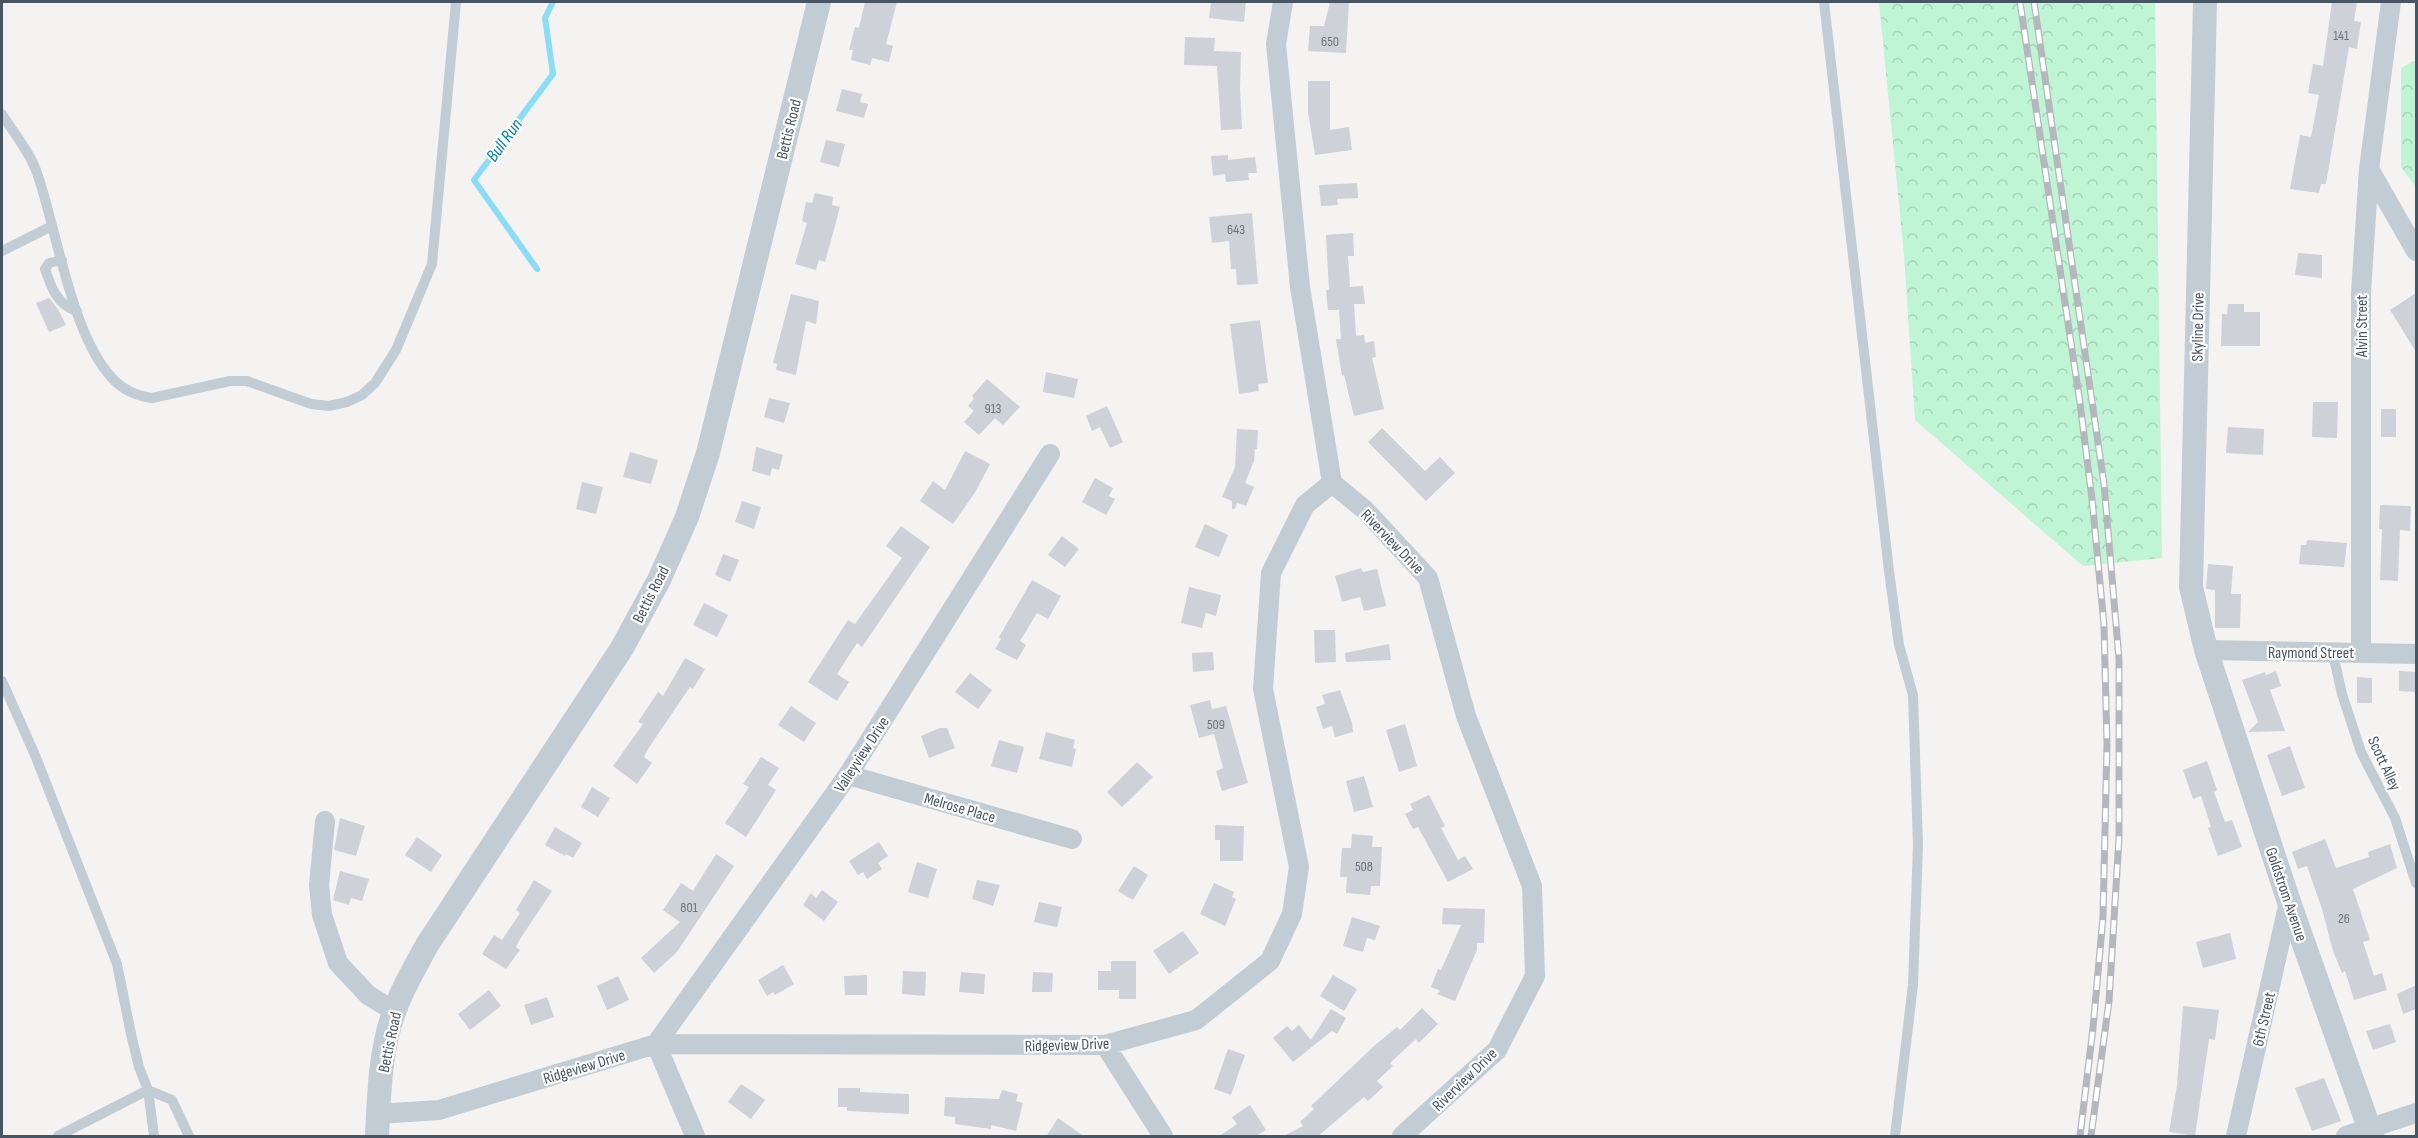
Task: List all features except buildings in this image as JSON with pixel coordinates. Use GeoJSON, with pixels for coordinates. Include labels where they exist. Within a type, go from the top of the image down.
{"type":"FeatureCollection","features":[{"type":"Feature","properties":{"kind":"street","name":"Bettis Road"},"geometry":{"type":"LineString","coordinates":[[378,1125],[384,1053],[394,1011],[427,945],[622,648],[659,580],[687,517],[708,453],[819,2]]}},
{"type":"Feature","properties":{"kind":"street"},"geometry":{"type":"LineString","coordinates":[[1283,2],[1276,44],[1300,286],[1332,483]]}},
{"type":"Feature","properties":{"kind":"street","name":"Skyline Drive"},"geometry":{"type":"LineString","coordinates":[[2205,2],[2191,587],[2206,651]]}},
{"type":"Feature","properties":{"kind":"street","name":"Alvin Street"},"geometry":{"type":"LineString","coordinates":[[2361,653],[2361,293],[2369,169],[2391,2]]}},
{"type":"Feature","properties":{"kind":"street"},"geometry":{"type":"LineString","coordinates":[[2369,169],[2416,251]]}},
{"type":"Feature","properties":{"kind":"street","name":"Valleyview Drive"},"geometry":{"type":"LineString","coordinates":[[656,1044],[848,775],[1050,454]]}},
{"type":"Feature","properties":{"kind":"street","name":"Ridgeview Drive"},"geometry":{"type":"LineString","coordinates":[[378,1125],[439,1110],[656,1044],[1105,1046],[1196,1020],[1270,961],[1292,914],[1299,867],[1263,689],[1271,573],[1305,505],[1332,483]]}},
{"type":"Feature","properties":{"kind":"street","name":"Riverview Drive"},"geometry":{"type":"LineString","coordinates":[[1332,483],[1365,510],[1428,578],[1466,716],[1532,886],[1535,976],[1497,1050],[1402,1137]]}},
{"type":"Feature","properties":{"kind":"street","name":"Raymond Street"},"geometry":{"type":"LineString","coordinates":[[2206,651],[2416,654]]}},
{"type":"Feature","properties":{"kind":"street","name":"Goldstrom Avenue"},"geometry":{"type":"LineString","coordinates":[[2206,651],[2289,902],[2371,1132]]}},
{"type":"Feature","properties":{"kind":"street","name":"Melrose Place"},"geometry":{"type":"LineString","coordinates":[[848,775],[1072,839]]}},
{"type":"Feature","properties":{"kind":"street"},"geometry":{"type":"LineString","coordinates":[[325,821],[319,885],[322,915],[338,963],[368,995],[394,1011]]}},
{"type":"Feature","properties":{"kind":"street","name":"6th Street"},"geometry":{"type":"LineString","coordinates":[[2236,1137],[2289,902]]}},
{"type":"Feature","properties":{"kind":"street"},"geometry":{"type":"LineString","coordinates":[[656,1044],[695,1137]]}},
{"type":"Feature","properties":{"kind":"street"},"geometry":{"type":"LineString","coordinates":[[1105,1046],[1163,1137]]}},
{"type":"Feature","properties":{"kind":"street"},"geometry":{"type":"LineString","coordinates":[[2346,1137],[2371,1132],[2416,1113]]}},
{"type":"Feature","properties":{"kind":"lane"},"geometry":{"type":"LineString","coordinates":[[2,114],[36,170],[81,325],[98,359],[112,378],[141,397],[152,398],[230,381],[247,381],[311,404],[329,406],[347,402],[362,395],[380,376],[396,350],[432,264],[456,2]]}},
{"type":"Feature","properties":{"kind":"lane"},"geometry":{"type":"LineString","coordinates":[[1824,2],[1889,571],[1899,645],[1913,695],[1918,845],[1913,985],[1894,1137]]}},
{"type":"Feature","properties":{"kind":"lane"},"geometry":{"type":"LineString","coordinates":[[2,251],[52,226]]}},
{"type":"Feature","properties":{"kind":"lane"},"geometry":{"type":"LineString","coordinates":[[62,260],[49,263],[45,269],[51,289],[68,308],[77,311]]}},
{"type":"Feature","properties":{"kind":"lane","name":"Scott Alley"},"geometry":{"type":"LineString","coordinates":[[2333,654],[2342,694],[2361,752],[2395,818],[2416,883]]}},
{"type":"Feature","properties":{"kind":"lane"},"geometry":{"type":"LineString","coordinates":[[2,681],[35,754],[117,964],[139,1067],[148,1090],[154,1137]]}},
{"type":"Feature","properties":{"kind":"lane"},"geometry":{"type":"LineString","coordinates":[[58,1137],[148,1090]]}},
{"type":"Feature","properties":{"kind":"lane"},"geometry":{"type":"LineString","coordinates":[[148,1090],[172,1100],[189,1137]]}},
{"type":"Feature","properties":{"kind":"green space"},"geometry":{"type":"Polygon","coordinates":[[[1879,2],[2155,2],[2162,558],[2083,566],[1915,420],[1904,255],[1879,2]]]}},
{"type":"Feature","properties":{"kind":"green space"},"geometry":{"type":"Polygon","coordinates":[[[2416,60],[2416,187],[2401,167],[2401,68],[2416,60]]]}},
{"type":"Feature","properties":{"kind":"waterway","name":"Bull Run"},"geometry":{"type":"LineString","coordinates":[[537,269],[474,180],[553,74],[545,18],[553,2]]}},
{"type":"Feature","properties":{"kind":"railway"},"geometry":{"type":"LineString","coordinates":[[2020,2],[2080,403],[2104,625],[2107,744],[2103,917],[2080,1136]]}},
{"type":"Feature","properties":{"kind":"railway"},"geometry":{"type":"LineString","coordinates":[[2034,2],[2104,484],[2119,659],[2119,838],[2109,1001],[2091,1136]]}}]}
